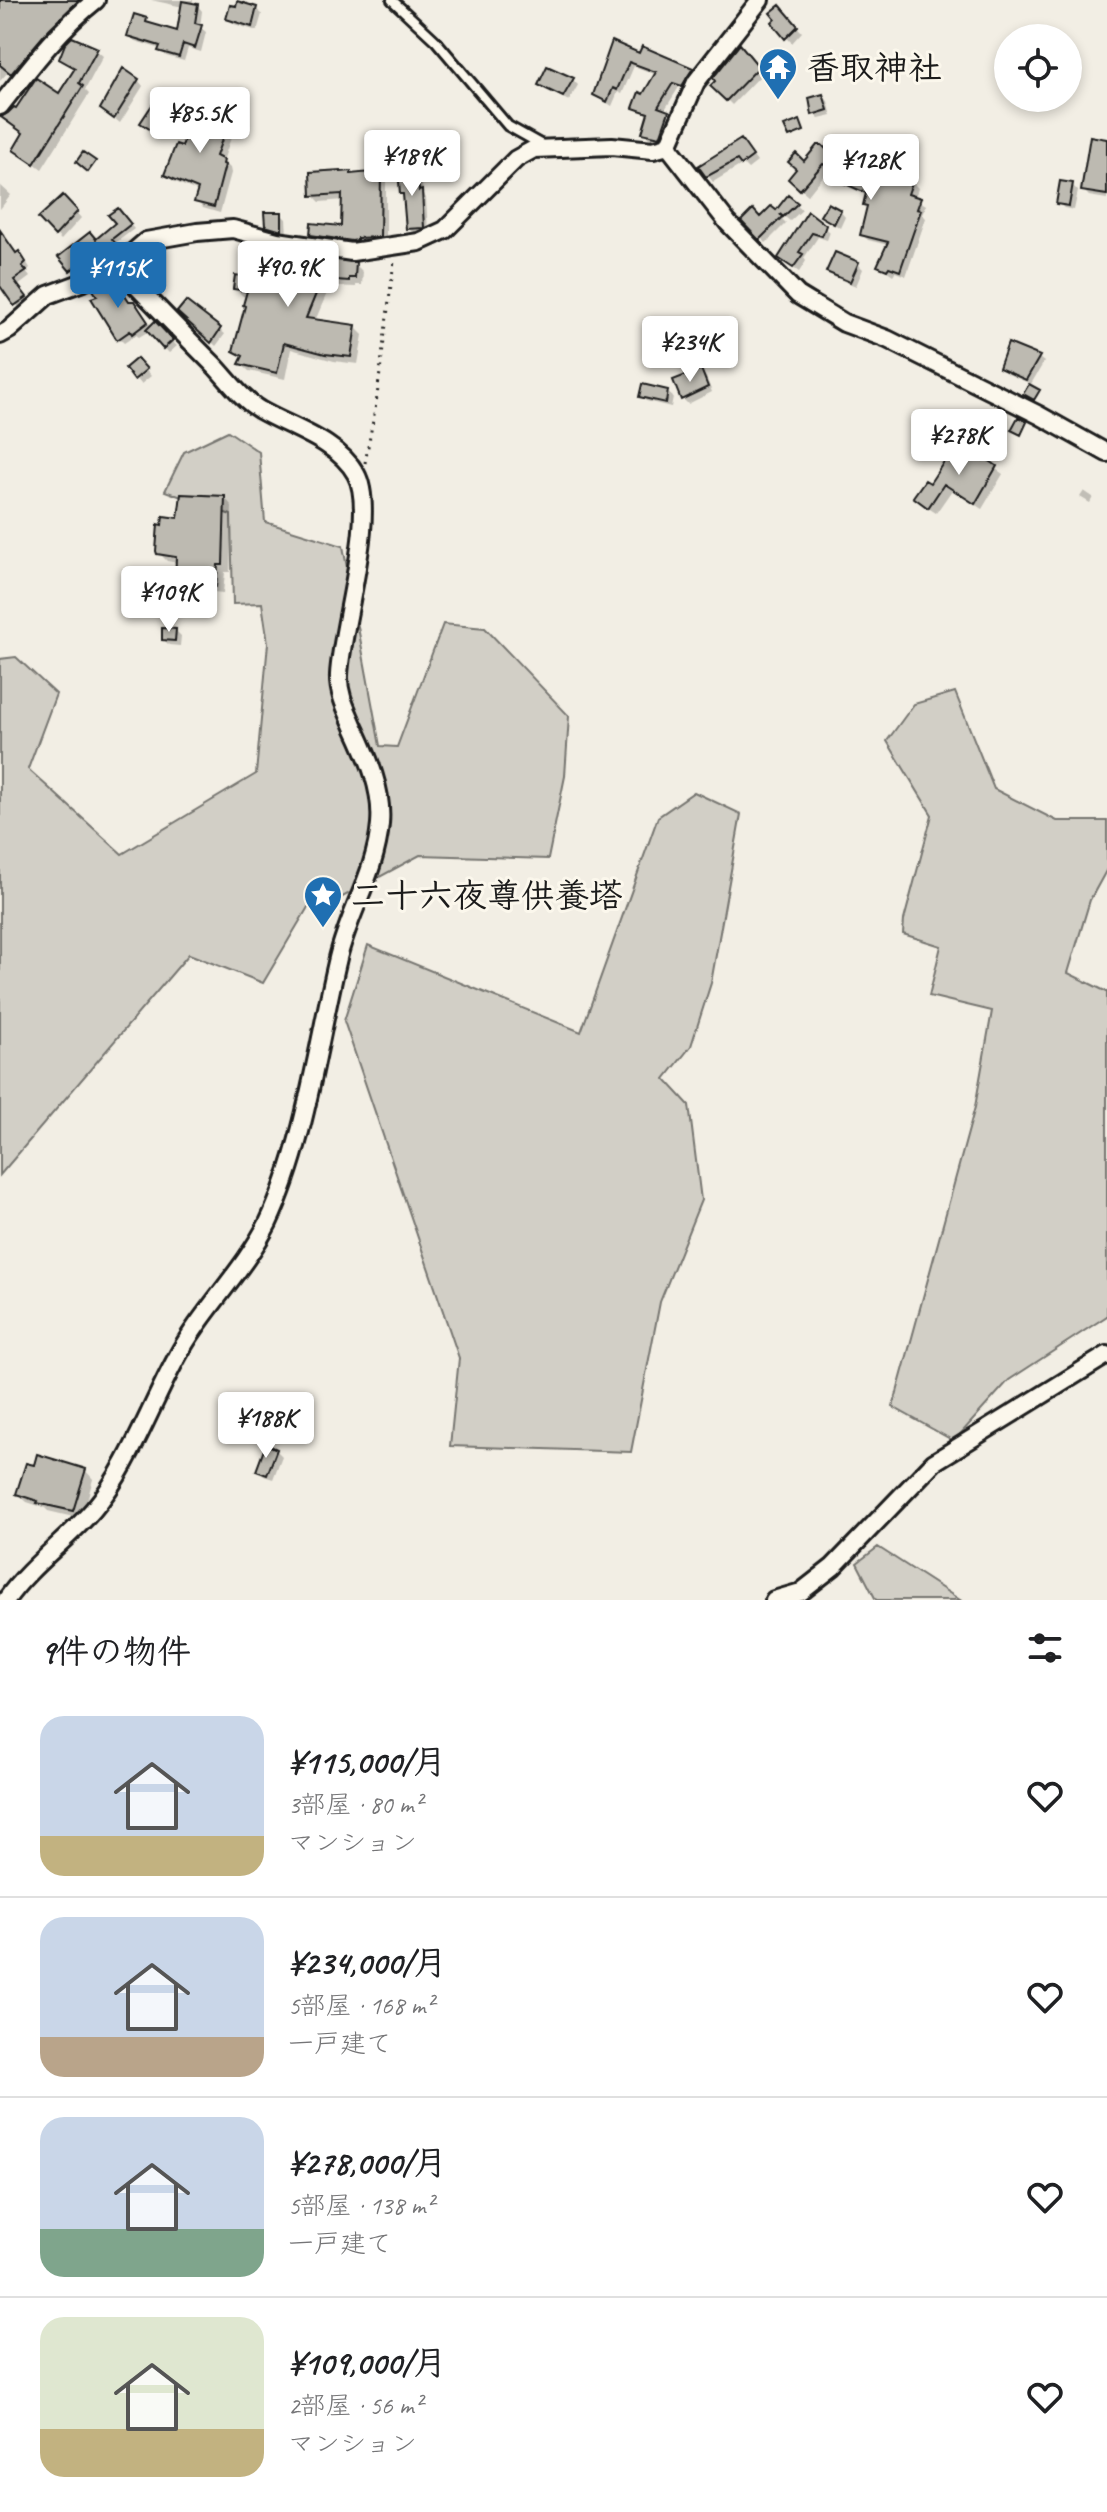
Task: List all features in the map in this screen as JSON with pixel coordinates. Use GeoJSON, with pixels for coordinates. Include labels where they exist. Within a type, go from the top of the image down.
{"type":"FeatureCollection","features":[{"type":"Feature","properties":{"kind":"street"},"geometry":{"type":"LineString","coordinates":[[0,106],[55,37],[96,0]]}},
{"type":"Feature","properties":{"kind":"street"},"geometry":{"type":"LineString","coordinates":[[668,146],[696,82],[760,0]]}},
{"type":"Feature","properties":{"kind":"street"},"geometry":{"type":"LineString","coordinates":[[0,335],[48,295],[110,272],[146,241],[233,229],[277,241],[352,252],[419,242],[445,230],[516,159],[534,149],[612,146],[653,150],[668,146]]}},
{"type":"Feature","properties":{"kind":"street"},"geometry":{"type":"LineString","coordinates":[[668,146],[728,223],[798,295],[844,323],[887,339],[1039,415],[1107,453]]}},
{"type":"Feature","properties":{"kind":"street"},"geometry":{"type":"LineString","coordinates":[[6,1600],[19,1583],[94,1509],[119,1471],[180,1350],[260,1237],[286,1177],[342,942],[373,863],[381,820],[381,804],[373,773],[339,687],[341,655],[364,510],[356,473],[342,456],[250,403],[116,265]]}},
{"type":"Feature","properties":{"kind":"street"},"geometry":{"type":"LineString","coordinates":[[774,1600],[801,1592],[833,1567],[934,1462],[1107,1355]]}},
{"type":"Feature","properties":{"kind":"lane"},"geometry":{"type":"LineString","coordinates":[[392,0],[436,41],[508,126],[547,147]]}},
{"type":"Feature","properties":{"kind":"path"},"geometry":{"type":"LineString","coordinates":[[361,487],[376,404],[396,245]]}},
{"type":"Feature","properties":{"kind":"shaded area"},"geometry":{"type":"Polygon","coordinates":[[[228,431],[259,452],[265,522],[343,546],[380,746],[397,747],[443,624],[485,628],[569,716],[565,776],[548,859],[420,855],[337,900],[314,897],[263,983],[189,954],[0,1175],[0,659],[16,657],[56,694],[28,769],[122,854],[256,774],[268,643],[262,603],[233,604],[231,515],[165,491],[184,452],[228,431]]]}},
{"type":"Feature","properties":{"kind":"shaded area"},"geometry":{"type":"Polygon","coordinates":[[[955,692],[994,789],[1057,821],[1107,821],[1107,869],[1090,900],[1068,973],[1107,992],[1107,1316],[1009,1380],[954,1441],[893,1407],[975,1107],[992,1011],[929,996],[941,946],[903,934],[932,815],[887,741],[914,704],[955,692]]]}},
{"type":"Feature","properties":{"kind":"shaded area"},"geometry":{"type":"Polygon","coordinates":[[[694,792],[741,814],[711,983],[691,1046],[665,1079],[689,1105],[701,1200],[660,1302],[631,1452],[450,1446],[459,1358],[344,1021],[368,945],[581,1032],[658,817],[694,792]]]}},
{"type":"Feature","properties":{"kind":"shaded area"},"geometry":{"type":"Polygon","coordinates":[[[878,1547],[960,1600],[876,1600],[857,1563],[878,1547]]]}},
{"type":"Feature","properties":{"kind":"building"},"geometry":{"type":"Polygon","coordinates":[[[0,0],[79,0],[49,29],[11,74],[0,65],[0,0]]]}},
{"type":"Feature","properties":{"kind":"building"},"geometry":{"type":"Polygon","coordinates":[[[182,1],[198,4],[195,23],[202,25],[195,48],[183,44],[179,57],[158,51],[160,46],[127,36],[134,14],[147,18],[146,22],[177,31],[182,1]]]}},
{"type":"Feature","properties":{"kind":"building"},"geometry":{"type":"Polygon","coordinates":[[[237,1],[257,7],[252,27],[226,19],[230,5],[236,6],[237,1]]]}},
{"type":"Feature","properties":{"kind":"building"},"geometry":{"type":"Polygon","coordinates":[[[780,5],[798,26],[785,39],[772,22],[775,19],[770,13],[780,5]]]}},
{"type":"Feature","properties":{"kind":"building"},"geometry":{"type":"Polygon","coordinates":[[[72,37],[98,48],[79,83],[83,86],[34,164],[13,150],[23,133],[1,117],[16,108],[36,78],[59,93],[75,68],[59,59],[65,44],[72,37]]]}},
{"type":"Feature","properties":{"kind":"building"},"geometry":{"type":"Polygon","coordinates":[[[612,41],[639,53],[642,46],[693,68],[682,86],[673,83],[658,107],[669,111],[660,137],[642,133],[648,113],[633,108],[639,92],[643,94],[656,72],[629,62],[617,90],[613,88],[607,102],[593,95],[612,41]]]}},
{"type":"Feature","properties":{"kind":"building"},"geometry":{"type":"Polygon","coordinates":[[[740,44],[759,67],[726,101],[710,86],[740,44]]]}},
{"type":"Feature","properties":{"kind":"building"},"geometry":{"type":"Polygon","coordinates":[[[547,66],[574,78],[563,97],[538,85],[547,66]]]}},
{"type":"Feature","properties":{"kind":"building"},"geometry":{"type":"Polygon","coordinates":[[[123,68],[139,79],[114,119],[100,109],[123,68]]]}},
{"type":"Feature","properties":{"kind":"building"},"geometry":{"type":"Polygon","coordinates":[[[823,94],[828,110],[812,115],[809,98],[823,94]]]}},
{"type":"Feature","properties":{"kind":"building"},"geometry":{"type":"Polygon","coordinates":[[[156,99],[168,106],[153,131],[140,123],[156,99]]]}},
{"type":"Feature","properties":{"kind":"building"},"geometry":{"type":"Polygon","coordinates":[[[185,102],[229,120],[216,156],[224,160],[225,165],[214,207],[194,202],[198,189],[164,175],[176,144],[182,146],[192,119],[181,115],[185,102]]]}},
{"type":"Feature","properties":{"kind":"building"},"geometry":{"type":"Polygon","coordinates":[[[800,120],[804,131],[789,137],[784,126],[800,120]]]}},
{"type":"Feature","properties":{"kind":"building"},"geometry":{"type":"Polygon","coordinates":[[[1090,136],[1107,139],[1107,195],[1081,191],[1090,136]]]}},
{"type":"Feature","properties":{"kind":"building"},"geometry":{"type":"Polygon","coordinates":[[[741,139],[753,156],[741,165],[737,160],[706,177],[698,166],[741,139]]]}},
{"type":"Feature","properties":{"kind":"building"},"geometry":{"type":"Polygon","coordinates":[[[817,145],[822,145],[839,162],[841,158],[896,178],[897,174],[913,180],[908,194],[921,198],[917,209],[921,210],[900,271],[877,266],[888,242],[860,235],[867,206],[863,205],[866,193],[841,182],[844,174],[823,164],[800,190],[788,179],[796,169],[788,162],[796,153],[804,161],[817,145]]]}},
{"type":"Feature","properties":{"kind":"building"},"geometry":{"type":"Polygon","coordinates":[[[83,152],[96,161],[88,172],[76,162],[83,152]]]}},
{"type":"Feature","properties":{"kind":"building"},"geometry":{"type":"Polygon","coordinates":[[[417,167],[424,228],[406,229],[398,169],[417,167]]]}},
{"type":"Feature","properties":{"kind":"building"},"geometry":{"type":"Polygon","coordinates":[[[351,171],[351,174],[381,171],[380,237],[352,241],[310,235],[311,223],[341,226],[342,194],[311,196],[310,172],[351,171]]]}},
{"type":"Feature","properties":{"kind":"building"},"geometry":{"type":"Polygon","coordinates":[[[1060,181],[1073,183],[1069,206],[1056,204],[1060,181]]]}},
{"type":"Feature","properties":{"kind":"building"},"geometry":{"type":"Polygon","coordinates":[[[63,195],[78,211],[55,236],[38,218],[63,195]]]}},
{"type":"Feature","properties":{"kind":"building"},"geometry":{"type":"Polygon","coordinates":[[[788,195],[798,203],[783,217],[780,214],[782,217],[759,240],[741,221],[753,209],[760,217],[771,206],[776,210],[788,195]]]}},
{"type":"Feature","properties":{"kind":"building"},"geometry":{"type":"Polygon","coordinates":[[[828,203],[841,210],[834,224],[820,216],[828,203]]]}},
{"type":"Feature","properties":{"kind":"building"},"geometry":{"type":"Polygon","coordinates":[[[118,208],[131,224],[112,239],[120,249],[109,257],[99,247],[70,271],[58,257],[90,232],[96,239],[115,223],[108,215],[118,208]]]}},
{"type":"Feature","properties":{"kind":"building"},"geometry":{"type":"Polygon","coordinates":[[[808,211],[826,225],[822,236],[812,233],[793,268],[778,258],[808,211]]]}},
{"type":"Feature","properties":{"kind":"building"},"geometry":{"type":"Polygon","coordinates":[[[264,212],[282,212],[282,231],[265,226],[264,212]]]}},
{"type":"Feature","properties":{"kind":"building"},"geometry":{"type":"Polygon","coordinates":[[[0,230],[26,262],[22,266],[27,271],[14,280],[27,297],[14,306],[0,286],[0,230]]]}},
{"type":"Feature","properties":{"kind":"building"},"geometry":{"type":"Polygon","coordinates":[[[256,247],[356,262],[355,278],[349,278],[349,281],[322,279],[306,318],[356,325],[351,357],[284,343],[277,373],[239,364],[243,356],[233,351],[247,291],[233,289],[235,275],[250,277],[256,247]]]}},
{"type":"Feature","properties":{"kind":"building"},"geometry":{"type":"Polygon","coordinates":[[[835,252],[859,262],[850,282],[826,272],[835,252]]]}},
{"type":"Feature","properties":{"kind":"building"},"geometry":{"type":"Polygon","coordinates":[[[116,281],[148,322],[117,340],[91,298],[97,296],[93,290],[116,281]]]}},
{"type":"Feature","properties":{"kind":"building"},"geometry":{"type":"Polygon","coordinates":[[[186,301],[221,328],[211,343],[177,312],[186,301]]]}},
{"type":"Feature","properties":{"kind":"building"},"geometry":{"type":"Polygon","coordinates":[[[155,321],[173,340],[163,349],[146,330],[155,321]]]}},
{"type":"Feature","properties":{"kind":"building"},"geometry":{"type":"Polygon","coordinates":[[[682,326],[692,338],[669,356],[659,343],[682,326]]]}},
{"type":"Feature","properties":{"kind":"building"},"geometry":{"type":"Polygon","coordinates":[[[1008,343],[1040,356],[1026,380],[999,368],[1008,343]]]}},
{"type":"Feature","properties":{"kind":"building"},"geometry":{"type":"Polygon","coordinates":[[[137,358],[147,369],[134,380],[125,368],[137,358]]]}},
{"type":"Feature","properties":{"kind":"building"},"geometry":{"type":"Polygon","coordinates":[[[701,369],[708,387],[681,400],[673,380],[701,369]]]}},
{"type":"Feature","properties":{"kind":"building"},"geometry":{"type":"Polygon","coordinates":[[[642,384],[668,390],[666,403],[639,397],[642,384]]]}},
{"type":"Feature","properties":{"kind":"building"},"geometry":{"type":"Polygon","coordinates":[[[1029,384],[1040,390],[1034,400],[1023,394],[1029,384]]]}},
{"type":"Feature","properties":{"kind":"building"},"geometry":{"type":"Polygon","coordinates":[[[1018,417],[1027,422],[1021,435],[1011,430],[1018,417]]]}},
{"type":"Feature","properties":{"kind":"building"},"geometry":{"type":"Polygon","coordinates":[[[965,444],[977,452],[975,456],[983,460],[984,457],[997,466],[975,504],[944,484],[928,508],[913,497],[925,480],[930,483],[947,457],[954,461],[965,444]]]}},
{"type":"Feature","properties":{"kind":"building"},"geometry":{"type":"Polygon","coordinates":[[[181,494],[225,496],[223,565],[218,565],[216,587],[175,582],[176,557],[157,554],[158,524],[162,525],[163,516],[178,518],[181,494]]]}},
{"type":"Feature","properties":{"kind":"building"},"geometry":{"type":"Polygon","coordinates":[[[162,628],[176,629],[175,641],[162,640],[162,628]]]}},
{"type":"Feature","properties":{"kind":"building"},"geometry":{"type":"Polygon","coordinates":[[[266,1444],[277,1449],[267,1475],[256,1471],[266,1444]]]}},
{"type":"Feature","properties":{"kind":"building"},"geometry":{"type":"Polygon","coordinates":[[[37,1454],[86,1469],[73,1511],[37,1503],[16,1494],[26,1463],[34,1465],[37,1454]]]}},
{"type":"Feature","properties":{"kind":"place","name":"香取神社"},"geometry":{"type":"Point","coordinates":[778,101]}},
{"type":"Feature","properties":{"kind":"place","name":"二十六夜尊供養塔"},"geometry":{"type":"Point","coordinates":[323,929]}}]}
